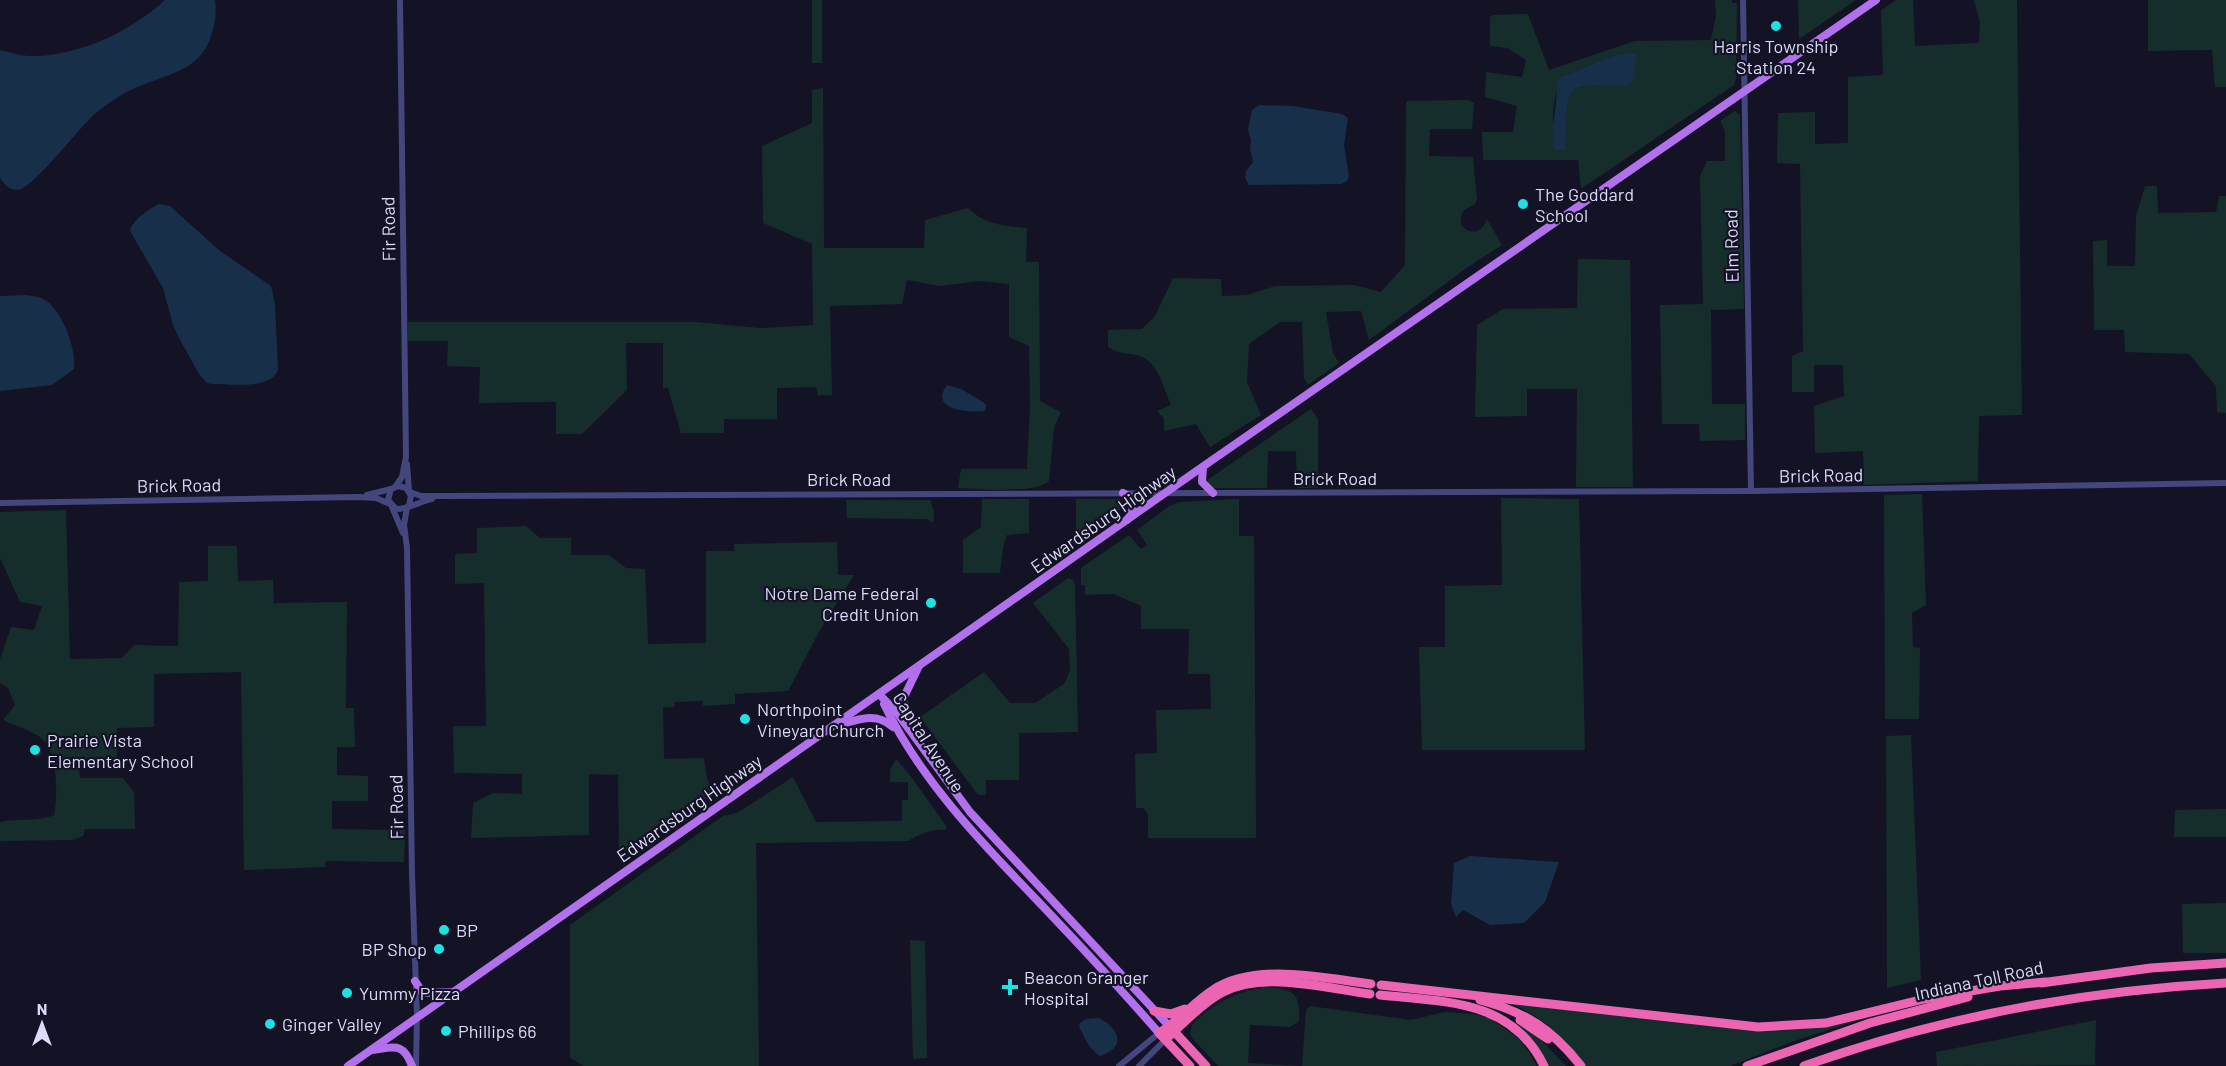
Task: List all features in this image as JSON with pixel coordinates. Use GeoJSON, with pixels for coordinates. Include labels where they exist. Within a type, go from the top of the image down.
{"type":"FeatureCollection","features":[{"type":"Feature","properties":{"kind":"highway","name":"Indiana Toll Road"},"geometry":{"type":"LineString","coordinates":[[1747,1066],[1870,1023],[1940,1004],[2045,982],[2140,969],[2226,963]]}},
{"type":"Feature","properties":{"kind":"highway"},"geometry":{"type":"LineString","coordinates":[[1154,1011],[1171,1014],[1179,1012],[1220,986],[1254,975],[1278,974],[1370,989],[1277,981],[1246,984],[1217,996],[1163,1036]]}},
{"type":"Feature","properties":{"kind":"highway"},"geometry":{"type":"LineString","coordinates":[[1574,1066],[1547,1038],[1522,1020],[1496,1010],[1381,990],[1477,994],[1731,1026],[1782,1027],[1827,1023],[1924,999],[2000,986],[2045,982]]}},
{"type":"Feature","properties":{"kind":"highway","name":"Indiana Toll Road"},"geometry":{"type":"LineString","coordinates":[[1804,1066],[1902,1035],[1999,1011],[2085,996],[2152,988],[2226,983]]}},
{"type":"Feature","properties":{"kind":"highway"},"geometry":{"type":"LineString","coordinates":[[1460,994],[1506,1007],[1537,1023],[1568,1050],[1581,1066]]}},
{"type":"Feature","properties":{"kind":"highway"},"geometry":{"type":"LineString","coordinates":[[1172,1029],[1198,1001]]}},
{"type":"Feature","properties":{"kind":"highway"},"geometry":{"type":"LineString","coordinates":[[1466,1005],[1498,1017],[1525,1036],[1537,1051],[1544,1066]]}},
{"type":"Feature","properties":{"kind":"highway","name":"Capital Avenue"},"geometry":{"type":"LineString","coordinates":[[1172,1029],[1206,1066]]}},
{"type":"Feature","properties":{"kind":"highway","name":"Capital Avenue"},"geometry":{"type":"LineString","coordinates":[[1163,1036],[1190,1066]]}},
{"type":"Feature","properties":{"kind":"main road","name":"Edwardsburg Highway"},"geometry":{"type":"LineString","coordinates":[[348,1066],[1203,467],[1876,0]]}},
{"type":"Feature","properties":{"kind":"main road"},"geometry":{"type":"LineString","coordinates":[[1203,467],[1202,482],[1213,493]]}},
{"type":"Feature","properties":{"kind":"main road"},"geometry":{"type":"LineString","coordinates":[[1123,493],[1131,495],[1134,504],[1126,522]]}},
{"type":"Feature","properties":{"kind":"main road"},"geometry":{"type":"LineString","coordinates":[[906,734],[903,699],[918,667]]}},
{"type":"Feature","properties":{"kind":"main road","name":"Capital Avenue"},"geometry":{"type":"LineString","coordinates":[[879,694],[906,734],[936,788],[961,819],[1163,1036]]}},
{"type":"Feature","properties":{"kind":"main road"},"geometry":{"type":"LineString","coordinates":[[827,730],[856,720],[877,717],[906,734]]}},
{"type":"Feature","properties":{"kind":"main road","name":"Capital Avenue"},"geometry":{"type":"LineString","coordinates":[[906,734],[970,812],[1172,1029]]}},
{"type":"Feature","properties":{"kind":"main road"},"geometry":{"type":"LineString","coordinates":[[415,981],[419,990],[426,994],[453,992]]}},
{"type":"Feature","properties":{"kind":"main road"},"geometry":{"type":"LineString","coordinates":[[371,1050],[399,1047],[404,1050],[414,1066]]}},
{"type":"Feature","properties":{"kind":"street","name":"Fir Road"},"geometry":{"type":"LineString","coordinates":[[400,0],[406,458],[410,491]]}},
{"type":"Feature","properties":{"kind":"street","name":"Elm Road"},"geometry":{"type":"LineString","coordinates":[[1743,0],[1751,491]]}},
{"type":"Feature","properties":{"kind":"street","name":"Fir Road"},"geometry":{"type":"LineString","coordinates":[[393,488],[402,477],[406,458]]}},
{"type":"Feature","properties":{"kind":"street","name":"Brick Road"},"geometry":{"type":"LineString","coordinates":[[410,491],[421,496],[444,496],[1751,491],[2226,483]]}},
{"type":"Feature","properties":{"kind":"street"},"geometry":{"type":"LineString","coordinates":[[403,486],[410,491],[411,499],[408,506],[399,510],[391,506],[388,496],[393,488],[403,486]]}},
{"type":"Feature","properties":{"kind":"street","name":"Brick Road"},"geometry":{"type":"LineString","coordinates":[[358,497],[393,488]]}},
{"type":"Feature","properties":{"kind":"street","name":"Brick Road"},"geometry":{"type":"LineString","coordinates":[[408,506],[444,496]]}},
{"type":"Feature","properties":{"kind":"street","name":"Brick Road"},"geometry":{"type":"LineString","coordinates":[[0,503],[358,497],[376,498],[391,506]]}},
{"type":"Feature","properties":{"kind":"street","name":"Fir Road"},"geometry":{"type":"LineString","coordinates":[[391,506],[407,548]]}},
{"type":"Feature","properties":{"kind":"street","name":"Fir Road"},"geometry":{"type":"LineString","coordinates":[[408,506],[404,525],[407,548],[417,1016],[414,1066]]}},
{"type":"Feature","properties":{"kind":"street"},"geometry":{"type":"LineString","coordinates":[[1119,1066],[1163,1036]]}},
{"type":"Feature","properties":{"kind":"street"},"geometry":{"type":"LineString","coordinates":[[1139,1066],[1163,1036]]}},
{"type":"Feature","properties":{"kind":"green space"},"geometry":{"type":"Polygon","coordinates":[[[812,0],[822,0],[822,63],[812,63],[812,0]]]}},
{"type":"Feature","properties":{"kind":"green space"},"geometry":{"type":"Polygon","coordinates":[[[1715,0],[1732,0],[1732,3],[1737,3],[1734,85],[1581,189],[1578,160],[1483,160],[1482,132],[1513,132],[1517,106],[1485,97],[1486,72],[1522,77],[1526,60],[1507,48],[1490,46],[1490,17],[1493,15],[1528,14],[1549,70],[1635,41],[1711,40],[1716,15],[1715,0]],[[1636,53],[1611,56],[1560,77],[1553,120],[1566,147],[1567,109],[1573,91],[1591,85],[1628,85],[1635,70],[1636,53]]]}},
{"type":"Feature","properties":{"kind":"green space"},"geometry":{"type":"Polygon","coordinates":[[[1798,0],[1856,0],[1799,39],[1798,0]]]}},
{"type":"Feature","properties":{"kind":"green space"},"geometry":{"type":"Polygon","coordinates":[[[1896,0],[1913,0],[1915,46],[1979,43],[1980,22],[1974,0],[2017,0],[2022,415],[1979,416],[1978,481],[1864,485],[1863,451],[1815,453],[1814,406],[1844,396],[1843,365],[1814,365],[1814,392],[1792,392],[1792,356],[1803,351],[1800,164],[1777,163],[1778,113],[1815,112],[1815,144],[1848,143],[1848,77],[1883,75],[1881,10],[1896,0]]]}},
{"type":"Feature","properties":{"kind":"green space"},"geometry":{"type":"Polygon","coordinates":[[[2148,0],[2226,0],[2226,87],[2215,87],[2212,50],[2148,51],[2148,0]]]}},
{"type":"Feature","properties":{"kind":"green space"},"geometry":{"type":"Polygon","coordinates":[[[823,88],[824,248],[924,248],[925,220],[968,208],[988,221],[1027,228],[1026,262],[1039,262],[1040,401],[1061,412],[1054,428],[1049,481],[1032,488],[1020,489],[958,488],[961,469],[1027,469],[1030,405],[1029,346],[1009,337],[1009,284],[979,281],[940,286],[907,280],[902,304],[830,306],[832,395],[818,395],[816,387],[777,388],[777,419],[724,419],[724,433],[681,433],[668,388],[663,388],[663,343],[626,343],[627,390],[582,434],[556,434],[556,402],[479,403],[480,367],[447,366],[448,341],[408,341],[408,322],[696,322],[760,328],[813,325],[812,244],[763,223],[762,146],[812,123],[812,90],[823,88]]]}},
{"type":"Feature","properties":{"kind":"green space"},"geometry":{"type":"Polygon","coordinates":[[[1469,100],[1474,103],[1472,129],[1430,129],[1429,156],[1473,157],[1477,200],[1463,212],[1462,226],[1473,232],[1480,230],[1487,219],[1502,245],[1468,267],[1369,340],[1361,311],[1326,312],[1333,353],[1339,363],[1308,385],[1304,378],[1302,322],[1280,322],[1249,344],[1247,382],[1261,415],[1210,447],[1196,424],[1164,431],[1164,418],[1157,411],[1171,405],[1156,370],[1140,356],[1108,347],[1108,330],[1142,329],[1155,316],[1173,278],[1221,279],[1222,296],[1247,295],[1275,286],[1354,285],[1381,292],[1405,265],[1406,101],[1469,100]]]}},
{"type":"Feature","properties":{"kind":"green space"},"geometry":{"type":"Polygon","coordinates":[[[1735,111],[1740,115],[1744,309],[1711,310],[1712,404],[1745,404],[1745,440],[1700,441],[1699,424],[1662,424],[1660,305],[1703,304],[1700,176],[1707,161],[1725,161],[1725,131],[1720,121],[1735,111]]]}},
{"type":"Feature","properties":{"kind":"green space"},"geometry":{"type":"Polygon","coordinates":[[[2145,186],[2157,186],[2158,213],[2216,212],[2219,196],[2226,196],[2226,413],[2217,412],[2216,386],[2189,354],[2125,352],[2124,330],[2094,330],[2093,241],[2107,240],[2107,266],[2135,266],[2136,216],[2145,186]]]}},
{"type":"Feature","properties":{"kind":"green space"},"geometry":{"type":"Polygon","coordinates":[[[1578,259],[1630,260],[1633,487],[1576,487],[1577,389],[1527,389],[1527,416],[1475,417],[1477,325],[1503,309],[1577,308],[1578,259]]]}},
{"type":"Feature","properties":{"kind":"green space"},"geometry":{"type":"Polygon","coordinates":[[[1311,409],[1318,419],[1318,488],[1297,488],[1296,451],[1268,451],[1267,488],[1213,488],[1209,486],[1207,480],[1311,409]]]}},
{"type":"Feature","properties":{"kind":"green space"},"geometry":{"type":"Polygon","coordinates":[[[1922,494],[1926,605],[1912,613],[1913,647],[1920,648],[1919,719],[1885,719],[1884,495],[1922,494]]]}},
{"type":"Feature","properties":{"kind":"green space"},"geometry":{"type":"Polygon","coordinates":[[[1501,498],[1579,499],[1585,750],[1422,750],[1419,647],[1445,647],[1445,586],[1502,585],[1501,498]]]}},
{"type":"Feature","properties":{"kind":"green space"},"geometry":{"type":"Polygon","coordinates":[[[982,499],[1029,499],[1029,533],[1007,535],[1000,573],[963,573],[963,540],[981,527],[982,499]]]}},
{"type":"Feature","properties":{"kind":"green space"},"geometry":{"type":"Polygon","coordinates":[[[1076,499],[1117,499],[1122,505],[1120,510],[1076,539],[1076,499]]]}},
{"type":"Feature","properties":{"kind":"green space"},"geometry":{"type":"Polygon","coordinates":[[[1239,499],[1239,536],[1254,536],[1256,838],[1148,838],[1148,814],[1143,808],[1136,808],[1135,754],[1157,753],[1156,710],[1211,709],[1210,674],[1188,674],[1189,629],[1141,629],[1141,606],[1114,594],[1085,595],[1085,585],[1081,585],[1081,568],[1129,535],[1141,549],[1147,545],[1137,530],[1168,507],[1179,502],[1239,499]]]}},
{"type":"Feature","properties":{"kind":"green space"},"geometry":{"type":"Polygon","coordinates":[[[846,500],[930,500],[934,512],[933,523],[927,519],[847,518],[846,500]]]}},
{"type":"Feature","properties":{"kind":"green space"},"geometry":{"type":"Polygon","coordinates":[[[66,510],[70,659],[122,658],[134,645],[178,646],[179,582],[208,581],[208,546],[237,546],[238,581],[273,580],[274,603],[347,602],[346,708],[354,708],[355,747],[337,747],[337,775],[368,776],[368,801],[332,801],[332,829],[405,830],[404,862],[326,861],[325,867],[244,870],[241,672],[154,674],[154,727],[117,728],[117,759],[85,759],[79,766],[80,778],[123,778],[134,792],[135,829],[85,829],[83,836],[72,840],[0,841],[0,822],[54,815],[56,786],[54,763],[47,744],[33,733],[3,720],[15,705],[8,688],[0,683],[0,659],[11,627],[34,630],[42,606],[20,602],[0,558],[0,512],[66,510]]]}},
{"type":"Feature","properties":{"kind":"green space"},"geometry":{"type":"Polygon","coordinates":[[[526,526],[540,538],[571,538],[571,555],[609,555],[626,568],[645,569],[648,644],[706,643],[706,551],[734,551],[734,544],[837,542],[838,575],[854,575],[819,632],[788,691],[735,694],[735,704],[703,706],[703,701],[675,702],[674,707],[663,707],[664,759],[704,758],[707,779],[713,792],[619,856],[618,775],[589,774],[589,835],[471,838],[473,803],[493,793],[522,794],[522,774],[454,773],[453,726],[486,726],[484,583],[455,584],[455,554],[477,553],[477,528],[526,526]]]}},
{"type":"Feature","properties":{"kind":"green space"},"geometry":{"type":"Polygon","coordinates":[[[1068,578],[1073,580],[1075,585],[1078,732],[1019,733],[1019,780],[986,780],[986,795],[978,795],[920,717],[984,672],[1010,703],[1035,703],[1064,684],[1070,671],[1069,649],[1033,603],[1068,578]]]}},
{"type":"Feature","properties":{"kind":"green space"},"geometry":{"type":"Polygon","coordinates":[[[1911,735],[1921,980],[1887,988],[1886,736],[1911,735]]]}},
{"type":"Feature","properties":{"kind":"green space"},"geometry":{"type":"Polygon","coordinates":[[[896,759],[947,827],[945,830],[930,831],[908,841],[756,843],[759,1066],[584,1066],[570,1058],[570,925],[723,816],[737,813],[793,777],[816,822],[902,821],[902,800],[908,800],[908,782],[890,782],[890,770],[896,759]]]}},
{"type":"Feature","properties":{"kind":"green space"},"geometry":{"type":"Polygon","coordinates":[[[2226,809],[2226,837],[2174,837],[2175,810],[2226,809]]]}},
{"type":"Feature","properties":{"kind":"green space"},"geometry":{"type":"Polygon","coordinates":[[[2226,903],[2226,953],[2183,953],[2182,904],[2226,903]]]}},
{"type":"Feature","properties":{"kind":"green space"},"geometry":{"type":"Polygon","coordinates":[[[910,940],[925,941],[927,1058],[913,1059],[910,940]]]}},
{"type":"Feature","properties":{"kind":"green space"},"geometry":{"type":"Polygon","coordinates":[[[1265,987],[1282,989],[1293,994],[1298,1003],[1299,1021],[1290,1027],[1250,1025],[1248,1063],[1302,1066],[1218,1066],[1192,1038],[1190,1034],[1192,1025],[1208,1010],[1225,1000],[1265,987]]]}},
{"type":"Feature","properties":{"kind":"green space"},"geometry":{"type":"Polygon","coordinates":[[[1510,1003],[1725,1028],[1872,1016],[1794,1041],[1730,1066],[1586,1066],[1552,1029],[1533,1015],[1510,1003]]]}},
{"type":"Feature","properties":{"kind":"green space"},"geometry":{"type":"Polygon","coordinates":[[[1310,1006],[1411,1020],[1444,1012],[1475,1014],[1491,1019],[1517,1037],[1537,1066],[1302,1066],[1306,1010],[1310,1006]]]}},
{"type":"Feature","properties":{"kind":"green space"},"geometry":{"type":"Polygon","coordinates":[[[2096,1020],[2095,1065],[1937,1066],[1936,1052],[2096,1020]]]}},
{"type":"Feature","properties":{"kind":"green space"},"geometry":{"type":"Polygon","coordinates":[[[1520,1026],[1537,1036],[1566,1066],[1546,1066],[1520,1026]]]}},
{"type":"Feature","properties":{"kind":"water"},"geometry":{"type":"Polygon","coordinates":[[[165,0],[215,0],[215,22],[206,48],[198,58],[178,71],[113,100],[89,120],[35,179],[18,190],[8,187],[0,178],[0,50],[32,56],[72,51],[89,46],[137,22],[165,0]]]}},
{"type":"Feature","properties":{"kind":"water"},"geometry":{"type":"Polygon","coordinates":[[[1630,52],[1637,55],[1633,82],[1628,85],[1591,85],[1573,91],[1567,109],[1566,147],[1563,150],[1555,150],[1553,129],[1560,77],[1611,56],[1630,52]]]}},
{"type":"Feature","properties":{"kind":"water"},"geometry":{"type":"Polygon","coordinates":[[[1259,105],[1293,106],[1342,114],[1348,118],[1344,145],[1349,176],[1347,181],[1341,184],[1249,185],[1245,178],[1246,171],[1253,162],[1248,130],[1252,110],[1259,105]]]}},
{"type":"Feature","properties":{"kind":"water"},"geometry":{"type":"Polygon","coordinates":[[[159,204],[170,206],[220,251],[271,286],[275,304],[278,369],[268,380],[239,385],[212,384],[207,383],[199,374],[173,325],[163,288],[130,231],[138,219],[159,204]]]}},
{"type":"Feature","properties":{"kind":"water"},"geometry":{"type":"Polygon","coordinates":[[[26,295],[43,299],[57,312],[71,341],[74,369],[52,385],[0,391],[0,296],[26,295]]]}},
{"type":"Feature","properties":{"kind":"water"},"geometry":{"type":"Polygon","coordinates":[[[947,385],[961,389],[983,402],[986,405],[985,411],[961,410],[946,405],[943,393],[947,385]]]}},
{"type":"Feature","properties":{"kind":"water"},"geometry":{"type":"Polygon","coordinates":[[[1470,856],[1559,862],[1545,902],[1524,923],[1490,925],[1463,910],[1456,917],[1451,904],[1454,863],[1470,856]]]}},
{"type":"Feature","properties":{"kind":"water"},"geometry":{"type":"Polygon","coordinates":[[[1099,1018],[1112,1027],[1116,1033],[1117,1043],[1108,1053],[1099,1056],[1089,1046],[1079,1027],[1080,1023],[1086,1019],[1099,1018]]]}},
{"type":"Feature","properties":{"kind":"place","name":"Harris Township Station 24"},"geometry":{"type":"Point","coordinates":[1776,26]}},
{"type":"Feature","properties":{"kind":"place","name":"The Goddard School"},"geometry":{"type":"Point","coordinates":[1523,204]}},
{"type":"Feature","properties":{"kind":"place","name":"Notre Dame Federal Credit Union"},"geometry":{"type":"Point","coordinates":[931,603]}},
{"type":"Feature","properties":{"kind":"place","name":"Northpoint Vineyard Church"},"geometry":{"type":"Point","coordinates":[745,719]}},
{"type":"Feature","properties":{"kind":"place","name":"Prairie Vista Elementary School"},"geometry":{"type":"Point","coordinates":[35,750]}},
{"type":"Feature","properties":{"kind":"place","name":"BP"},"geometry":{"type":"Point","coordinates":[444,930]}},
{"type":"Feature","properties":{"kind":"place","name":"BP Shop"},"geometry":{"type":"Point","coordinates":[439,949]}},
{"type":"Feature","properties":{"kind":"place","name":"Beacon Granger Hospital"},"geometry":{"type":"Point","coordinates":[1010,987]}},
{"type":"Feature","properties":{"kind":"place","name":"Yummy Pizza"},"geometry":{"type":"Point","coordinates":[347,993]}},
{"type":"Feature","properties":{"kind":"place","name":"Ginger Valley"},"geometry":{"type":"Point","coordinates":[270,1024]}},
{"type":"Feature","properties":{"kind":"place","name":"Phillips 66"},"geometry":{"type":"Point","coordinates":[446,1031]}}]}
